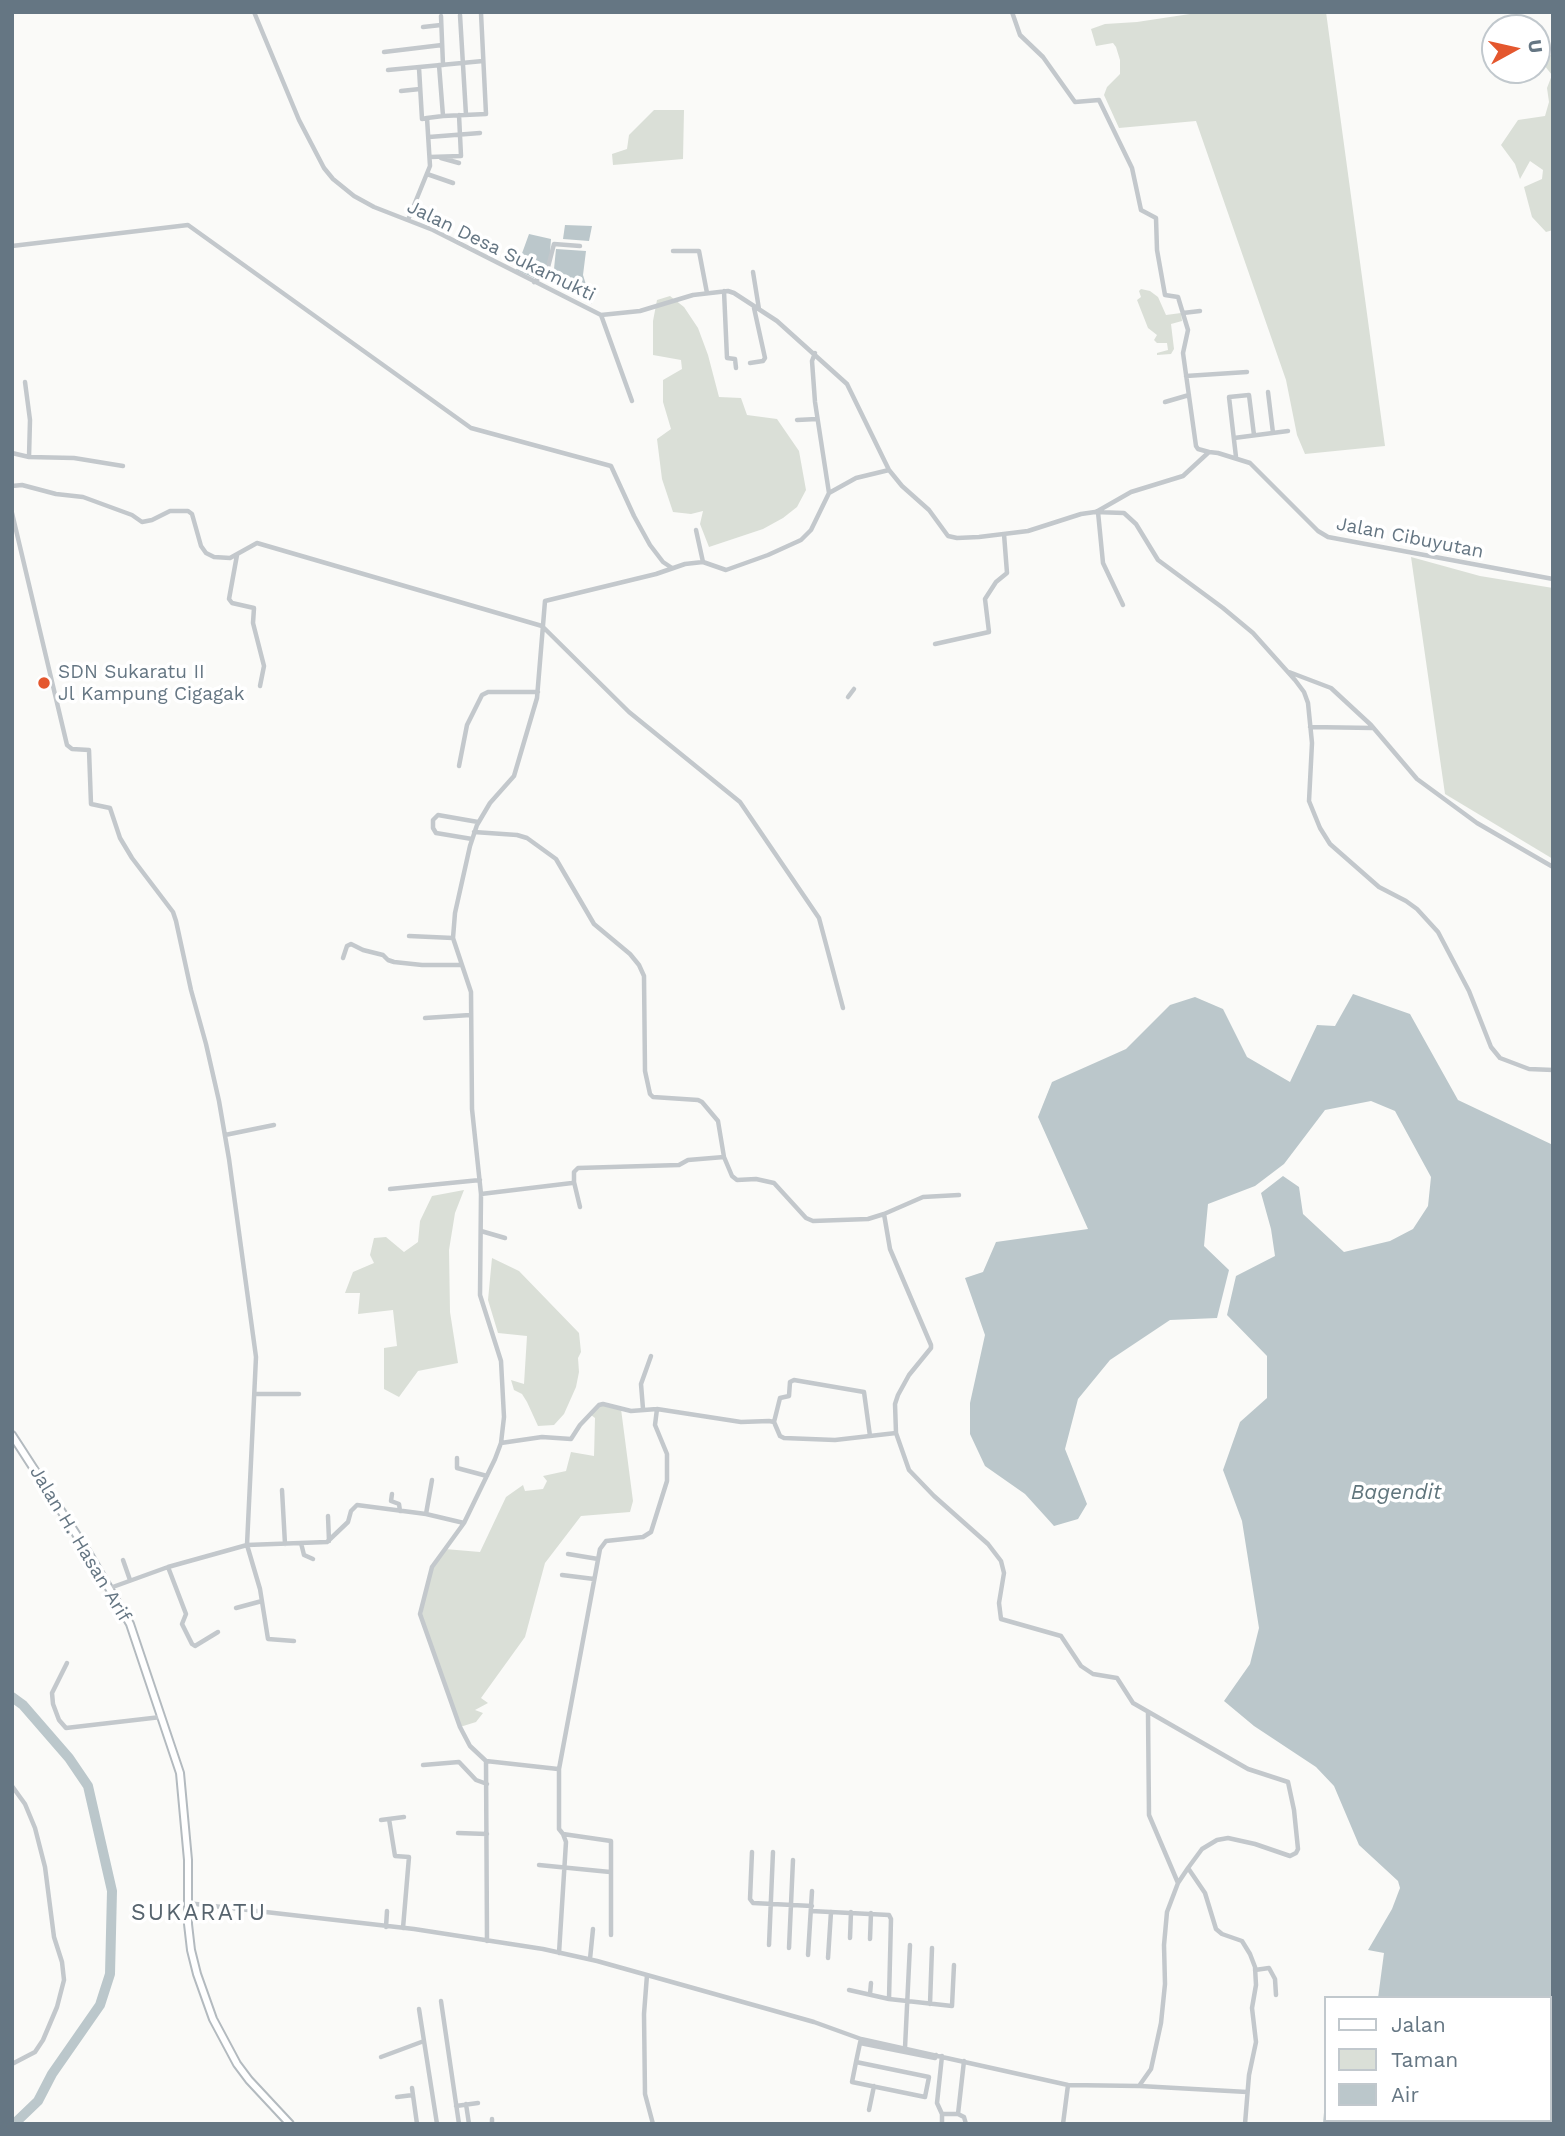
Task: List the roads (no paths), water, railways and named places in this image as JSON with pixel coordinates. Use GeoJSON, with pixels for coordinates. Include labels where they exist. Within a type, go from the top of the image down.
{"type":"FeatureCollection","features":[{"type":"Feature","properties":{"kind":"main road","name":"Jalan H. Hasan Arif"},"geometry":{"type":"LineString","coordinates":[[12,1435],[130,1623],[178,1763],[184,1795],[191,1950],[213,2019],[242,2072],[290,2123]]}},
{"type":"Feature","properties":{"kind":"street","name":"Jalan Desa Sukamukti"},"geometry":{"type":"LineString","coordinates":[[254,12],[299,120],[324,168],[354,196],[374,207],[433,230],[601,315],[639,312],[707,293],[724,291]]}},
{"type":"Feature","properties":{"kind":"street"},"geometry":{"type":"LineString","coordinates":[[1012,12],[1020,35],[1043,57],[1074,101],[1097,99],[1100,102],[1132,168],[1141,210],[1156,218],[1157,250],[1166,295],[1178,297],[1188,332],[1183,350],[1196,446],[1207,454],[1183,476],[1132,492],[1097,512]]}},
{"type":"Feature","properties":{"kind":"street"},"geometry":{"type":"LineString","coordinates":[[419,68],[422,119],[486,114],[481,13]]}},
{"type":"Feature","properties":{"kind":"street"},"geometry":{"type":"LineString","coordinates":[[460,15],[466,115]]}},
{"type":"Feature","properties":{"kind":"street"},"geometry":{"type":"LineString","coordinates":[[441,16],[443,116]]}},
{"type":"Feature","properties":{"kind":"street"},"geometry":{"type":"LineString","coordinates":[[423,27],[441,25]]}},
{"type":"Feature","properties":{"kind":"street"},"geometry":{"type":"LineString","coordinates":[[384,52],[442,45]]}},
{"type":"Feature","properties":{"kind":"street"},"geometry":{"type":"LineString","coordinates":[[388,71],[483,61]]}},
{"type":"Feature","properties":{"kind":"street"},"geometry":{"type":"LineString","coordinates":[[401,91],[420,89]]}},
{"type":"Feature","properties":{"kind":"street"},"geometry":{"type":"LineString","coordinates":[[430,157],[461,156],[459,115]]}},
{"type":"Feature","properties":{"kind":"street"},"geometry":{"type":"LineString","coordinates":[[408,220],[427,174],[430,157],[427,118]]}},
{"type":"Feature","properties":{"kind":"street"},"geometry":{"type":"LineString","coordinates":[[429,137],[480,133]]}},
{"type":"Feature","properties":{"kind":"street"},"geometry":{"type":"LineString","coordinates":[[437,157],[459,163]]}},
{"type":"Feature","properties":{"kind":"street"},"geometry":{"type":"LineString","coordinates":[[427,174],[453,183]]}},
{"type":"Feature","properties":{"kind":"street"},"geometry":{"type":"LineString","coordinates":[[12,246],[188,225],[471,428],[611,466],[650,545],[663,562],[675,568]]}},
{"type":"Feature","properties":{"kind":"street"},"geometry":{"type":"LineString","coordinates":[[533,282],[547,271],[554,244],[580,246]]}},
{"type":"Feature","properties":{"kind":"street"},"geometry":{"type":"LineString","coordinates":[[673,251],[699,251],[707,293]]}},
{"type":"Feature","properties":{"kind":"street"},"geometry":{"type":"LineString","coordinates":[[753,272],[759,309]]}},
{"type":"Feature","properties":{"kind":"street"},"geometry":{"type":"LineString","coordinates":[[736,368],[735,359],[728,359],[727,356],[724,291],[732,292],[778,321],[849,386],[889,470],[902,486],[929,510],[948,536],[957,538],[1028,531],[1058,520],[1097,512],[1124,513],[1136,524],[1158,560],[1253,634],[1300,686],[1308,703],[1310,725],[1309,801],[1330,844],[1380,887],[1417,909],[1438,932],[1469,991],[1491,1046],[1500,1058],[1529,1069],[1553,1070]]}},
{"type":"Feature","properties":{"kind":"street"},"geometry":{"type":"LineString","coordinates":[[750,363],[763,361],[765,358],[753,306]]}},
{"type":"Feature","properties":{"kind":"street"},"geometry":{"type":"LineString","coordinates":[[1184,313],[1200,311]]}},
{"type":"Feature","properties":{"kind":"street"},"geometry":{"type":"LineString","coordinates":[[601,315],[632,401]]}},
{"type":"Feature","properties":{"kind":"street"},"geometry":{"type":"LineString","coordinates":[[814,353],[813,379],[817,419],[829,493]]}},
{"type":"Feature","properties":{"kind":"street"},"geometry":{"type":"LineString","coordinates":[[1186,376],[1247,372]]}},
{"type":"Feature","properties":{"kind":"street"},"geometry":{"type":"LineString","coordinates":[[25,382],[30,420],[29,457]]}},
{"type":"Feature","properties":{"kind":"street"},"geometry":{"type":"LineString","coordinates":[[1268,392],[1273,433]]}},
{"type":"Feature","properties":{"kind":"street"},"geometry":{"type":"LineString","coordinates":[[1237,458],[1229,397],[1249,395],[1254,435]]}},
{"type":"Feature","properties":{"kind":"street"},"geometry":{"type":"LineString","coordinates":[[1165,402],[1189,396]]}},
{"type":"Feature","properties":{"kind":"street"},"geometry":{"type":"LineString","coordinates":[[797,420],[817,419]]}},
{"type":"Feature","properties":{"kind":"street"},"geometry":{"type":"LineString","coordinates":[[1234,438],[1288,431]]}},
{"type":"Feature","properties":{"kind":"street"},"geometry":{"type":"LineString","coordinates":[[12,453],[29,457],[74,458],[123,466]]}},
{"type":"Feature","properties":{"kind":"street","name":"Jalan Cibuyutan"},"geometry":{"type":"LineString","coordinates":[[1207,454],[1237,458],[1250,463],[1318,531],[1328,537],[1553,579]]}},
{"type":"Feature","properties":{"kind":"street"},"geometry":{"type":"LineString","coordinates":[[558,1769],[486,1761],[470,1746],[460,1727],[421,1619],[432,1567],[464,1523],[487,1476],[501,1443],[504,1417],[501,1361],[480,1294],[481,1194],[472,1109],[471,992],[453,938],[455,913],[472,839],[478,822],[490,803],[514,776],[538,692],[544,603],[685,564],[703,562],[726,570],[768,555],[801,540],[812,528],[829,493],[856,478],[889,470]]}},
{"type":"Feature","properties":{"kind":"street"},"geometry":{"type":"LineString","coordinates":[[12,486],[22,485],[56,494],[83,497],[132,515],[142,522],[170,511],[188,511],[192,514],[197,538],[206,553],[220,558],[237,555],[254,543],[278,548],[470,607],[542,626],[629,712],[740,802],[819,918],[843,1008]]}},
{"type":"Feature","properties":{"kind":"street"},"geometry":{"type":"LineString","coordinates":[[1097,512],[1103,563],[1123,605]]}},
{"type":"Feature","properties":{"kind":"street"},"geometry":{"type":"LineString","coordinates":[[12,513],[67,745],[72,749],[89,750],[91,804],[110,808],[120,838],[132,858],[173,912],[206,1044],[225,1135],[254,1346],[255,1394],[247,1545],[262,1601],[268,1639],[294,1642]]}},
{"type":"Feature","properties":{"kind":"street"},"geometry":{"type":"LineString","coordinates":[[696,530],[703,562]]}},
{"type":"Feature","properties":{"kind":"street"},"geometry":{"type":"LineString","coordinates":[[935,643],[989,632],[985,599],[996,582],[1007,573],[1004,534]]}},
{"type":"Feature","properties":{"kind":"street"},"geometry":{"type":"LineString","coordinates":[[237,555],[229,598],[232,603],[254,608],[255,633],[264,666],[260,686]]}},
{"type":"Feature","properties":{"kind":"street"},"geometry":{"type":"LineString","coordinates":[[1288,671],[1331,688],[1374,728],[1418,779],[1435,793],[1477,823],[1553,867]]}},
{"type":"Feature","properties":{"kind":"street"},"geometry":{"type":"LineString","coordinates":[[1300,686],[1303,677]]}},
{"type":"Feature","properties":{"kind":"street"},"geometry":{"type":"LineString","coordinates":[[849,696],[854,689]]}},
{"type":"Feature","properties":{"kind":"street"},"geometry":{"type":"LineString","coordinates":[[459,766],[467,725],[482,695],[488,692],[538,692]]}},
{"type":"Feature","properties":{"kind":"street"},"geometry":{"type":"LineString","coordinates":[[1310,725],[1374,728]]}},
{"type":"Feature","properties":{"kind":"street"},"geometry":{"type":"LineString","coordinates":[[472,839],[436,833],[433,820],[438,815],[478,822]]}},
{"type":"Feature","properties":{"kind":"street"},"geometry":{"type":"LineString","coordinates":[[474,832],[527,838],[556,859],[594,924],[631,954],[639,964],[644,976],[647,1086],[653,1097],[702,1102],[718,1121],[724,1157],[734,1178],[774,1183],[806,1218],[813,1221],[868,1219],[923,1197],[959,1195]]}},
{"type":"Feature","properties":{"kind":"street"},"geometry":{"type":"LineString","coordinates":[[409,936],[453,938]]}},
{"type":"Feature","properties":{"kind":"street"},"geometry":{"type":"LineString","coordinates":[[343,958],[347,946],[351,944],[383,955],[394,962],[460,965]]}},
{"type":"Feature","properties":{"kind":"street"},"geometry":{"type":"LineString","coordinates":[[425,1018],[470,1016]]}},
{"type":"Feature","properties":{"kind":"street"},"geometry":{"type":"LineString","coordinates":[[225,1135],[274,1125]]}},
{"type":"Feature","properties":{"kind":"street"},"geometry":{"type":"LineString","coordinates":[[580,1208],[571,1183],[578,1168],[679,1165],[688,1160],[724,1157]]}},
{"type":"Feature","properties":{"kind":"street"},"geometry":{"type":"LineString","coordinates":[[390,1189],[480,1180]]}},
{"type":"Feature","properties":{"kind":"street"},"geometry":{"type":"LineString","coordinates":[[481,1194],[571,1183]]}},
{"type":"Feature","properties":{"kind":"street"},"geometry":{"type":"LineString","coordinates":[[884,1214],[890,1249],[931,1348],[909,1375],[898,1395],[895,1404],[896,1433],[909,1470],[988,1544],[1001,1561],[1004,1573],[999,1603],[1001,1619],[1060,1636],[1085,1669],[1093,1674],[1118,1678],[1133,1703],[1248,1769],[1289,1783],[1298,1841],[1296,1853],[1290,1856],[1228,1838],[1217,1840],[1202,1849],[1178,1883],[1167,1912],[1165,1984],[1156,2056],[1139,2086]]}},
{"type":"Feature","properties":{"kind":"street"},"geometry":{"type":"LineString","coordinates":[[481,1231],[505,1238]]}},
{"type":"Feature","properties":{"kind":"street"},"geometry":{"type":"LineString","coordinates":[[643,1410],[641,1384],[651,1356]]}},
{"type":"Feature","properties":{"kind":"street"},"geometry":{"type":"LineString","coordinates":[[870,1436],[864,1392],[794,1380],[790,1382],[789,1396],[780,1399],[774,1422],[780,1436],[784,1438],[835,1440],[870,1436],[896,1433]]}},
{"type":"Feature","properties":{"kind":"street"},"geometry":{"type":"LineString","coordinates":[[255,1394],[299,1394]]}},
{"type":"Feature","properties":{"kind":"street"},"geometry":{"type":"LineString","coordinates":[[501,1443],[542,1437],[571,1439],[580,1425],[603,1404],[626,1410],[657,1409],[741,1422],[774,1422]]}},
{"type":"Feature","properties":{"kind":"street"},"geometry":{"type":"LineString","coordinates":[[559,1953],[566,1842],[559,1828],[558,1769],[600,1549],[606,1541],[645,1536],[651,1532],[668,1471],[666,1448],[654,1425],[657,1409]]}},
{"type":"Feature","properties":{"kind":"street"},"geometry":{"type":"LineString","coordinates":[[457,1458],[457,1468],[487,1476]]}},
{"type":"Feature","properties":{"kind":"street"},"geometry":{"type":"LineString","coordinates":[[426,1514],[432,1480]]}},
{"type":"Feature","properties":{"kind":"street"},"geometry":{"type":"LineString","coordinates":[[282,1490],[285,1544]]}},
{"type":"Feature","properties":{"kind":"street"},"geometry":{"type":"LineString","coordinates":[[392,1494],[391,1501],[399,1504],[400,1511]]}},
{"type":"Feature","properties":{"kind":"street"},"geometry":{"type":"LineString","coordinates":[[110,1588],[168,1567],[247,1545],[329,1541],[348,1522],[351,1511],[357,1505],[426,1514],[464,1523]]}},
{"type":"Feature","properties":{"kind":"street"},"geometry":{"type":"LineString","coordinates":[[328,1516],[329,1541]]}},
{"type":"Feature","properties":{"kind":"street"},"geometry":{"type":"LineString","coordinates":[[301,1543],[304,1555],[313,1559]]}},
{"type":"Feature","properties":{"kind":"street"},"geometry":{"type":"LineString","coordinates":[[568,1554],[598,1559]]}},
{"type":"Feature","properties":{"kind":"street"},"geometry":{"type":"LineString","coordinates":[[123,1560],[130,1580]]}},
{"type":"Feature","properties":{"kind":"street"},"geometry":{"type":"LineString","coordinates":[[168,1567],[186,1614],[182,1623],[192,1644],[195,1646],[218,1632]]}},
{"type":"Feature","properties":{"kind":"street"},"geometry":{"type":"LineString","coordinates":[[562,1576],[594,1578]]}},
{"type":"Feature","properties":{"kind":"street"},"geometry":{"type":"LineString","coordinates":[[236,1608],[262,1601]]}},
{"type":"Feature","properties":{"kind":"street"},"geometry":{"type":"LineString","coordinates":[[67,1663],[52,1693],[59,1720],[66,1728],[161,1717]]}},
{"type":"Feature","properties":{"kind":"street"},"geometry":{"type":"LineString","coordinates":[[1148,1712],[1149,1815],[1178,1883]]}},
{"type":"Feature","properties":{"kind":"street"},"geometry":{"type":"LineString","coordinates":[[486,1761],[487,1941]]}},
{"type":"Feature","properties":{"kind":"street"},"geometry":{"type":"LineString","coordinates":[[423,1765],[459,1762],[476,1780],[487,1784]]}},
{"type":"Feature","properties":{"kind":"street"},"geometry":{"type":"LineString","coordinates":[[12,1786],[25,1804],[35,1828],[45,1867],[54,1937],[62,1962],[64,1980],[58,2007],[43,2040],[35,2052],[12,2064]]}},
{"type":"Feature","properties":{"kind":"street"},"geometry":{"type":"LineString","coordinates":[[381,1820],[404,1817]]}},
{"type":"Feature","properties":{"kind":"street"},"geometry":{"type":"LineString","coordinates":[[389,1819],[394,1856],[409,1857],[403,1928]]}},
{"type":"Feature","properties":{"kind":"street"},"geometry":{"type":"LineString","coordinates":[[458,1833],[487,1834]]}},
{"type":"Feature","properties":{"kind":"street"},"geometry":{"type":"LineString","coordinates":[[563,1834],[611,1840],[611,1935]]}},
{"type":"Feature","properties":{"kind":"street"},"geometry":{"type":"LineString","coordinates":[[752,1852],[751,1901],[831,1912],[888,1914],[891,1919],[888,1999]]}},
{"type":"Feature","properties":{"kind":"street"},"geometry":{"type":"LineString","coordinates":[[769,1945],[774,1852]]}},
{"type":"Feature","properties":{"kind":"street"},"geometry":{"type":"LineString","coordinates":[[789,1948],[793,1860]]}},
{"type":"Feature","properties":{"kind":"street"},"geometry":{"type":"LineString","coordinates":[[539,1865],[610,1872]]}},
{"type":"Feature","properties":{"kind":"street"},"geometry":{"type":"LineString","coordinates":[[1188,1868],[1205,1893],[1216,1929],[1247,1946],[1255,1970],[1256,1985],[1252,2008],[1256,2042],[1247,2092],[1245,2124]]}},
{"type":"Feature","properties":{"kind":"street"},"geometry":{"type":"LineString","coordinates":[[808,1955],[812,1891]]}},
{"type":"Feature","properties":{"kind":"street"},"geometry":{"type":"LineString","coordinates":[[187,1903],[403,1928],[590,1959],[794,2016],[860,2041],[935,2059],[936,2055]]}},
{"type":"Feature","properties":{"kind":"street"},"geometry":{"type":"LineString","coordinates":[[386,1927],[387,1911]]}},
{"type":"Feature","properties":{"kind":"street"},"geometry":{"type":"LineString","coordinates":[[828,1958],[831,1912]]}},
{"type":"Feature","properties":{"kind":"street"},"geometry":{"type":"LineString","coordinates":[[850,1938],[851,1912]]}},
{"type":"Feature","properties":{"kind":"street"},"geometry":{"type":"LineString","coordinates":[[870,1939],[872,1913]]}},
{"type":"Feature","properties":{"kind":"street"},"geometry":{"type":"LineString","coordinates":[[590,1959],[593,1929]]}},
{"type":"Feature","properties":{"kind":"street"},"geometry":{"type":"LineString","coordinates":[[905,2048],[910,1945]]}},
{"type":"Feature","properties":{"kind":"street"},"geometry":{"type":"LineString","coordinates":[[930,2004],[932,1948]]}},
{"type":"Feature","properties":{"kind":"street"},"geometry":{"type":"LineString","coordinates":[[849,1990],[888,1999],[952,2006],[954,1965]]}},
{"type":"Feature","properties":{"kind":"street"},"geometry":{"type":"LineString","coordinates":[[1255,1970],[1269,1968],[1275,1979],[1276,1995]]}},
{"type":"Feature","properties":{"kind":"street"},"geometry":{"type":"LineString","coordinates":[[647,1975],[644,2014],[646,2094],[653,2124]]}},
{"type":"Feature","properties":{"kind":"street"},"geometry":{"type":"LineString","coordinates":[[870,1994],[871,1983]]}},
{"type":"Feature","properties":{"kind":"street"},"geometry":{"type":"LineString","coordinates":[[440,2001],[459,2124]]}},
{"type":"Feature","properties":{"kind":"street"},"geometry":{"type":"LineString","coordinates":[[419,2009],[437,2124]]}},
{"type":"Feature","properties":{"kind":"street"},"geometry":{"type":"LineString","coordinates":[[381,2057],[424,2041]]}},
{"type":"Feature","properties":{"kind":"street"},"geometry":{"type":"LineString","coordinates":[[860,2041],[905,2048],[1068,2085],[1247,2092]]}},
{"type":"Feature","properties":{"kind":"street"},"geometry":{"type":"LineString","coordinates":[[856,2062],[929,2077],[925,2097],[852,2082],[860,2041]]}},
{"type":"Feature","properties":{"kind":"street"},"geometry":{"type":"LineString","coordinates":[[942,2056],[937,2104],[942,2114],[942,2124]]}},
{"type":"Feature","properties":{"kind":"street"},"geometry":{"type":"LineString","coordinates":[[958,2114],[964,2061]]}},
{"type":"Feature","properties":{"kind":"street"},"geometry":{"type":"LineString","coordinates":[[1063,2124],[1068,2085]]}},
{"type":"Feature","properties":{"kind":"street"},"geometry":{"type":"LineString","coordinates":[[869,2109],[874,2087]]}},
{"type":"Feature","properties":{"kind":"street"},"geometry":{"type":"LineString","coordinates":[[412,2088],[417,2124]]}},
{"type":"Feature","properties":{"kind":"street"},"geometry":{"type":"LineString","coordinates":[[397,2097],[413,2095]]}},
{"type":"Feature","properties":{"kind":"street"},"geometry":{"type":"LineString","coordinates":[[456,2106],[478,2103]]}},
{"type":"Feature","properties":{"kind":"street"},"geometry":{"type":"LineString","coordinates":[[466,2104],[469,2124]]}},
{"type":"Feature","properties":{"kind":"street"},"geometry":{"type":"LineString","coordinates":[[942,2114],[958,2114],[964,2117],[966,2124]]}},
{"type":"Feature","properties":{"kind":"water"},"geometry":{"type":"Polygon","coordinates":[[[565,225],[592,226],[589,241],[563,239],[565,225]]]}},
{"type":"Feature","properties":{"kind":"water"},"geometry":{"type":"Polygon","coordinates":[[[529,234],[551,239],[549,267],[534,278],[516,270],[529,234]]]}},
{"type":"Feature","properties":{"kind":"water"},"geometry":{"type":"Polygon","coordinates":[[[556,249],[586,251],[583,275],[592,304],[546,279],[554,269],[556,249]]]}},
{"type":"Feature","properties":{"kind":"water","name":"Bagendit"},"geometry":{"type":"Polygon","coordinates":[[[1353,994],[1410,1014],[1458,1100],[1553,1145],[1553,2124],[1323,2124],[1324,2112],[1324,2122],[1551,2122],[1551,1996],[1378,1996],[1384,1953],[1368,1950],[1392,1909],[1400,1888],[1398,1881],[1359,1845],[1334,1786],[1316,1767],[1254,1726],[1224,1701],[1250,1664],[1259,1628],[1242,1521],[1223,1470],[1240,1422],[1267,1398],[1267,1356],[1227,1315],[1236,1276],[1275,1256],[1261,1193],[1283,1176],[1299,1187],[1303,1214],[1344,1252],[1390,1241],[1413,1229],[1428,1206],[1431,1177],[1395,1111],[1371,1101],[1325,1110],[1284,1164],[1255,1186],[1208,1204],[1204,1246],[1229,1270],[1217,1318],[1170,1320],[1110,1360],[1078,1399],[1065,1449],[1087,1504],[1078,1519],[1054,1526],[1025,1494],[985,1466],[970,1434],[970,1403],[985,1335],[965,1278],[983,1272],[996,1242],[1088,1229],[1038,1117],[1052,1082],[1126,1049],[1170,1005],[1195,997],[1223,1009],[1247,1057],[1290,1082],[1317,1025],[1335,1026],[1353,994]]]}},
{"type":"Feature","properties":{"kind":"waterway"},"geometry":{"type":"LineString","coordinates":[[12,1697],[23,1705],[69,1758],[88,1786],[112,1891],[110,1974],[100,2005],[52,2074],[38,2101],[14,2124]]}},
{"type":"Feature","properties":{"kind":"place","name":"SDN Sukaratu II Jl Kampung Cigagak"},"geometry":{"type":"Point","coordinates":[44,683]}},
{"type":"Feature","properties":{"kind":"district","name":"SUKARATU"},"geometry":{"type":"Point","coordinates":[199,1913]}}]}
